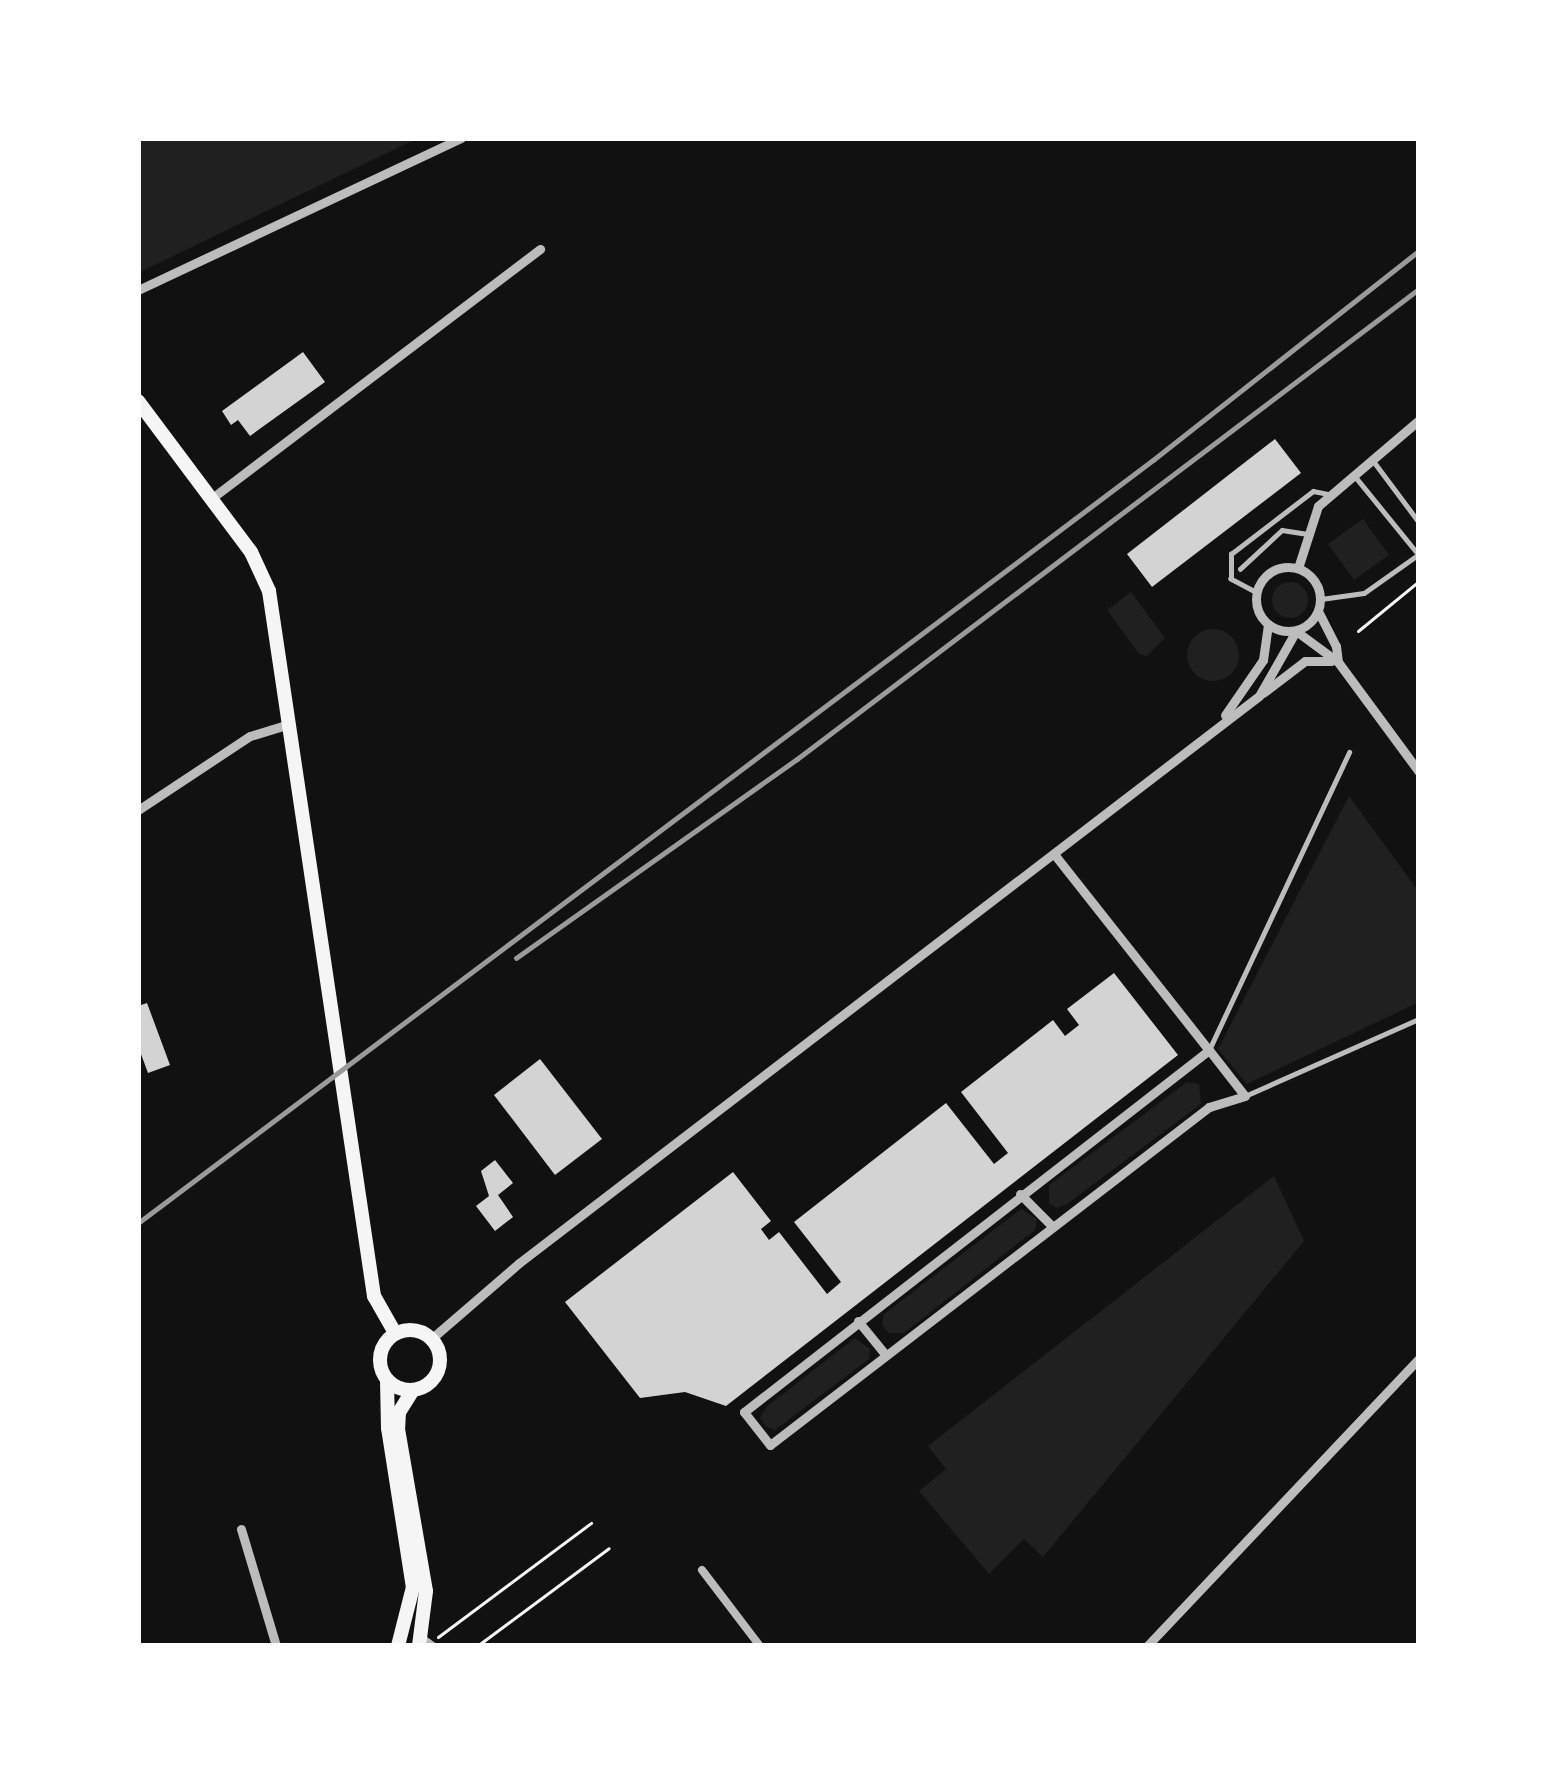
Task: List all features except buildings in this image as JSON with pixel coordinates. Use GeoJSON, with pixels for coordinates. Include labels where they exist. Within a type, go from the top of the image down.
{"type":"FeatureCollection","features":[{"type":"Feature","properties":{"kind":"main road"},"geometry":{"type":"LineString","coordinates":[[138,401],[251,552],[268,591],[339,1033],[374,1296],[395,1334]]}},
{"type":"Feature","properties":{"kind":"main road"},"geometry":{"type":"LineString","coordinates":[[398,1646],[412,1587],[381,1352],[395,1334],[414,1330],[431,1339],[440,1356],[436,1375],[413,1390],[399,1412],[398,1429],[425,1592],[427,1642]]}},
{"type":"Feature","properties":{"kind":"main road"},"geometry":{"type":"LineString","coordinates":[[387,1380],[413,1390]]}},
{"type":"Feature","properties":{"kind":"street"},"geometry":{"type":"LineString","coordinates":[[138,290],[461,138]]}},
{"type":"Feature","properties":{"kind":"street"},"geometry":{"type":"LineString","coordinates":[[212,498],[540,249]]}},
{"type":"Feature","properties":{"kind":"street"},"geometry":{"type":"LineString","coordinates":[[1298,568],[1306,534],[1329,494],[1419,421]]}},
{"type":"Feature","properties":{"kind":"street"},"geometry":{"type":"LineString","coordinates":[[1221,721],[1263,660],[1268,624],[1257,607],[1257,593],[1270,573],[1298,568],[1314,580],[1337,662]]}},
{"type":"Feature","properties":{"kind":"street"},"geometry":{"type":"LineString","coordinates":[[1258,696],[1296,631],[1320,605]]}},
{"type":"Feature","properties":{"kind":"street"},"geometry":{"type":"LineString","coordinates":[[1268,624],[1296,631],[1337,662],[1419,772]]}},
{"type":"Feature","properties":{"kind":"street"},"geometry":{"type":"LineString","coordinates":[[431,1339],[520,1263],[1221,721],[1306,661],[1337,662]]}},
{"type":"Feature","properties":{"kind":"street"},"geometry":{"type":"LineString","coordinates":[[138,810],[250,736],[286,725]]}},
{"type":"Feature","properties":{"kind":"street"},"geometry":{"type":"LineString","coordinates":[[1054,854],[1245,1096],[1208,1107],[770,1445],[744,1412],[1208,1050]]}},
{"type":"Feature","properties":{"kind":"street"},"geometry":{"type":"LineString","coordinates":[[1020,1194],[1052,1226]]}},
{"type":"Feature","properties":{"kind":"street"},"geometry":{"type":"LineString","coordinates":[[858,1321],[885,1354]]}},
{"type":"Feature","properties":{"kind":"street"},"geometry":{"type":"LineString","coordinates":[[1147,1646],[1419,1358]]}},
{"type":"Feature","properties":{"kind":"street"},"geometry":{"type":"LineString","coordinates":[[241,1529],[276,1646]]}},
{"type":"Feature","properties":{"kind":"street"},"geometry":{"type":"LineString","coordinates":[[703,1570],[760,1646]]}},
{"type":"Feature","properties":{"kind":"lane"},"geometry":{"type":"LineString","coordinates":[[1370,458],[1419,521]]}},
{"type":"Feature","properties":{"kind":"lane"},"geometry":{"type":"LineString","coordinates":[[1320,605],[1364,593],[1419,555],[1352,473]]}},
{"type":"Feature","properties":{"kind":"lane"},"geometry":{"type":"LineString","coordinates":[[1257,593],[1231,579],[1231,554],[1313,491],[1329,494]]}},
{"type":"Feature","properties":{"kind":"lane"},"geometry":{"type":"LineString","coordinates":[[1240,569],[1282,530],[1306,534]]}},
{"type":"Feature","properties":{"kind":"lane"},"geometry":{"type":"LineString","coordinates":[[1208,1050],[1348,752]]}},
{"type":"Feature","properties":{"kind":"lane"},"geometry":{"type":"LineString","coordinates":[[1245,1096],[1419,1018]]}},
{"type":"Feature","properties":{"kind":"path"},"geometry":{"type":"LineString","coordinates":[[1358,632],[1419,581]]}},
{"type":"Feature","properties":{"kind":"path"},"geometry":{"type":"LineString","coordinates":[[427,1642],[591,1523]]}},
{"type":"Feature","properties":{"kind":"path"},"geometry":{"type":"LineString","coordinates":[[477,1646],[609,1548]]}},
{"type":"Feature","properties":{"kind":"shaded area"},"geometry":{"type":"Polygon","coordinates":[[[138,138],[418,138],[138,273],[138,138]]]}},
{"type":"Feature","properties":{"kind":"shaded area"},"geometry":{"type":"Polygon","coordinates":[[[1363,519],[1389,555],[1354,580],[1328,544],[1363,519]]]}},
{"type":"Feature","properties":{"kind":"shaded area"},"geometry":{"type":"Polygon","coordinates":[[[1290,582],[1303,587],[1308,600],[1303,613],[1290,618],[1277,613],[1272,600],[1277,587],[1290,582]]]}},
{"type":"Feature","properties":{"kind":"shaded area"},"geometry":{"type":"Polygon","coordinates":[[[1131,592],[1165,638],[1147,656],[1139,654],[1107,610],[1131,592]]]}},
{"type":"Feature","properties":{"kind":"shaded area"},"geometry":{"type":"Polygon","coordinates":[[[1213,629],[1232,636],[1239,655],[1232,674],[1213,681],[1194,674],[1187,655],[1194,636],[1213,629]]]}},
{"type":"Feature","properties":{"kind":"shaded area"},"geometry":{"type":"Polygon","coordinates":[[[1349,796],[1419,892],[1419,1002],[1247,1084],[1218,1049],[1349,796]]]}},
{"type":"Feature","properties":{"kind":"shaded area"},"geometry":{"type":"Polygon","coordinates":[[[1187,1082],[1199,1084],[1201,1104],[1067,1204],[1056,1208],[1049,1203],[1049,1185],[1187,1082]]]}},
{"type":"Feature","properties":{"kind":"shaded area"},"geometry":{"type":"Polygon","coordinates":[[[1274,1176],[1304,1241],[1043,1557],[1024,1539],[989,1574],[919,1491],[946,1469],[928,1446],[1274,1176]]]}},
{"type":"Feature","properties":{"kind":"shaded area"},"geometry":{"type":"Polygon","coordinates":[[[1021,1209],[1037,1219],[1035,1230],[904,1333],[889,1333],[882,1325],[884,1314],[1021,1209]]]}},
{"type":"Feature","properties":{"kind":"shaded area"},"geometry":{"type":"Polygon","coordinates":[[[855,1338],[870,1349],[869,1359],[775,1430],[765,1426],[760,1418],[766,1407],[855,1338]]]}},
{"type":"Feature","properties":{"kind":"railway"},"geometry":{"type":"LineString","coordinates":[[138,1223],[1153,460],[1419,251]]}},
{"type":"Feature","properties":{"kind":"railway"},"geometry":{"type":"LineString","coordinates":[[516,958],[797,759],[1419,289]]}}]}
